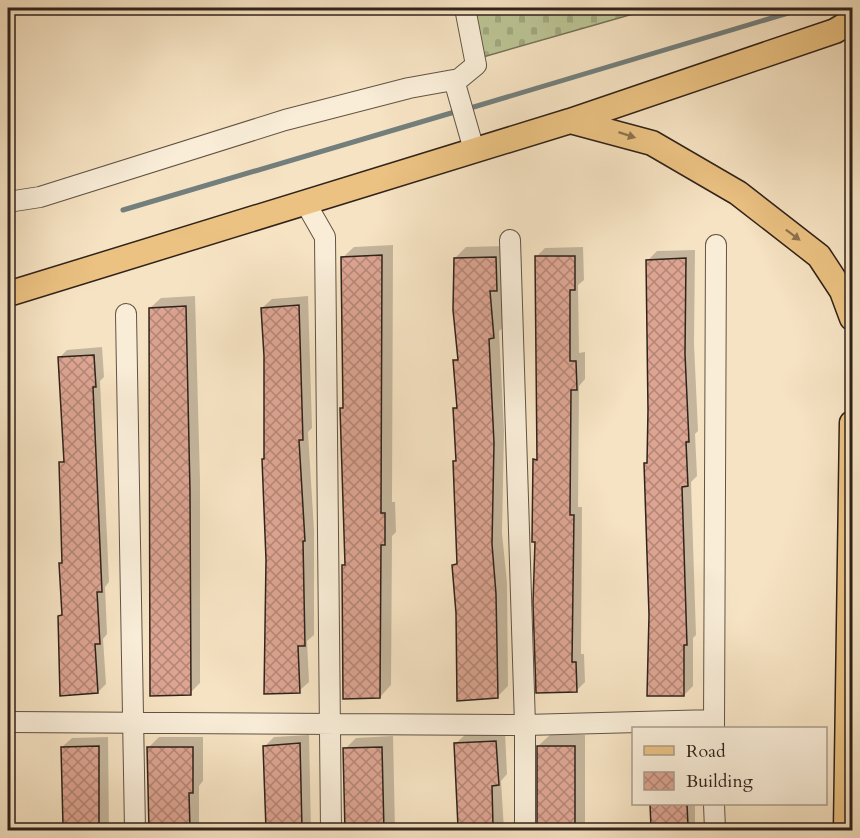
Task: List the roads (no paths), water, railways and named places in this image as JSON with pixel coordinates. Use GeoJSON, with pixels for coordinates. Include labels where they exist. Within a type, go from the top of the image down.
{"type":"FeatureCollection","features":[{"type":"Feature","properties":{"kind":"main road"},"geometry":{"type":"LineString","coordinates":[[8,294],[570,121],[835,31],[852,21]]}},
{"type":"Feature","properties":{"kind":"main road"},"geometry":{"type":"LineString","coordinates":[[570,121],[652,143],[738,194],[819,256],[842,291],[852,318]]}},
{"type":"Feature","properties":{"kind":"main road"},"geometry":{"type":"LineString","coordinates":[[846,831],[852,423]]}},
{"type":"Feature","properties":{"kind":"street"},"geometry":{"type":"LineString","coordinates":[[8,202],[39,197],[285,120],[408,88],[454,80],[476,65],[465,8]]}},
{"type":"Feature","properties":{"kind":"street"},"geometry":{"type":"LineString","coordinates":[[454,80],[474,150]]}},
{"type":"Feature","properties":{"kind":"street"},"geometry":{"type":"LineString","coordinates":[[305,202],[325,237],[331,831]]}},
{"type":"Feature","properties":{"kind":"street"},"geometry":{"type":"LineString","coordinates":[[510,240],[525,724],[525,831]]}},
{"type":"Feature","properties":{"kind":"street"},"geometry":{"type":"LineString","coordinates":[[8,723],[714,724],[716,245]]}},
{"type":"Feature","properties":{"kind":"street"},"geometry":{"type":"LineString","coordinates":[[126,314],[135,723],[135,831]]}},
{"type":"Feature","properties":{"kind":"street"},"geometry":{"type":"LineString","coordinates":[[714,805],[715,831]]}},
{"type":"Feature","properties":{"kind":"waterway"},"geometry":{"type":"LineString","coordinates":[[467,109],[805,8]]}},
{"type":"Feature","properties":{"kind":"waterway"},"geometry":{"type":"LineString","coordinates":[[123,210],[458,111]]}}]}
